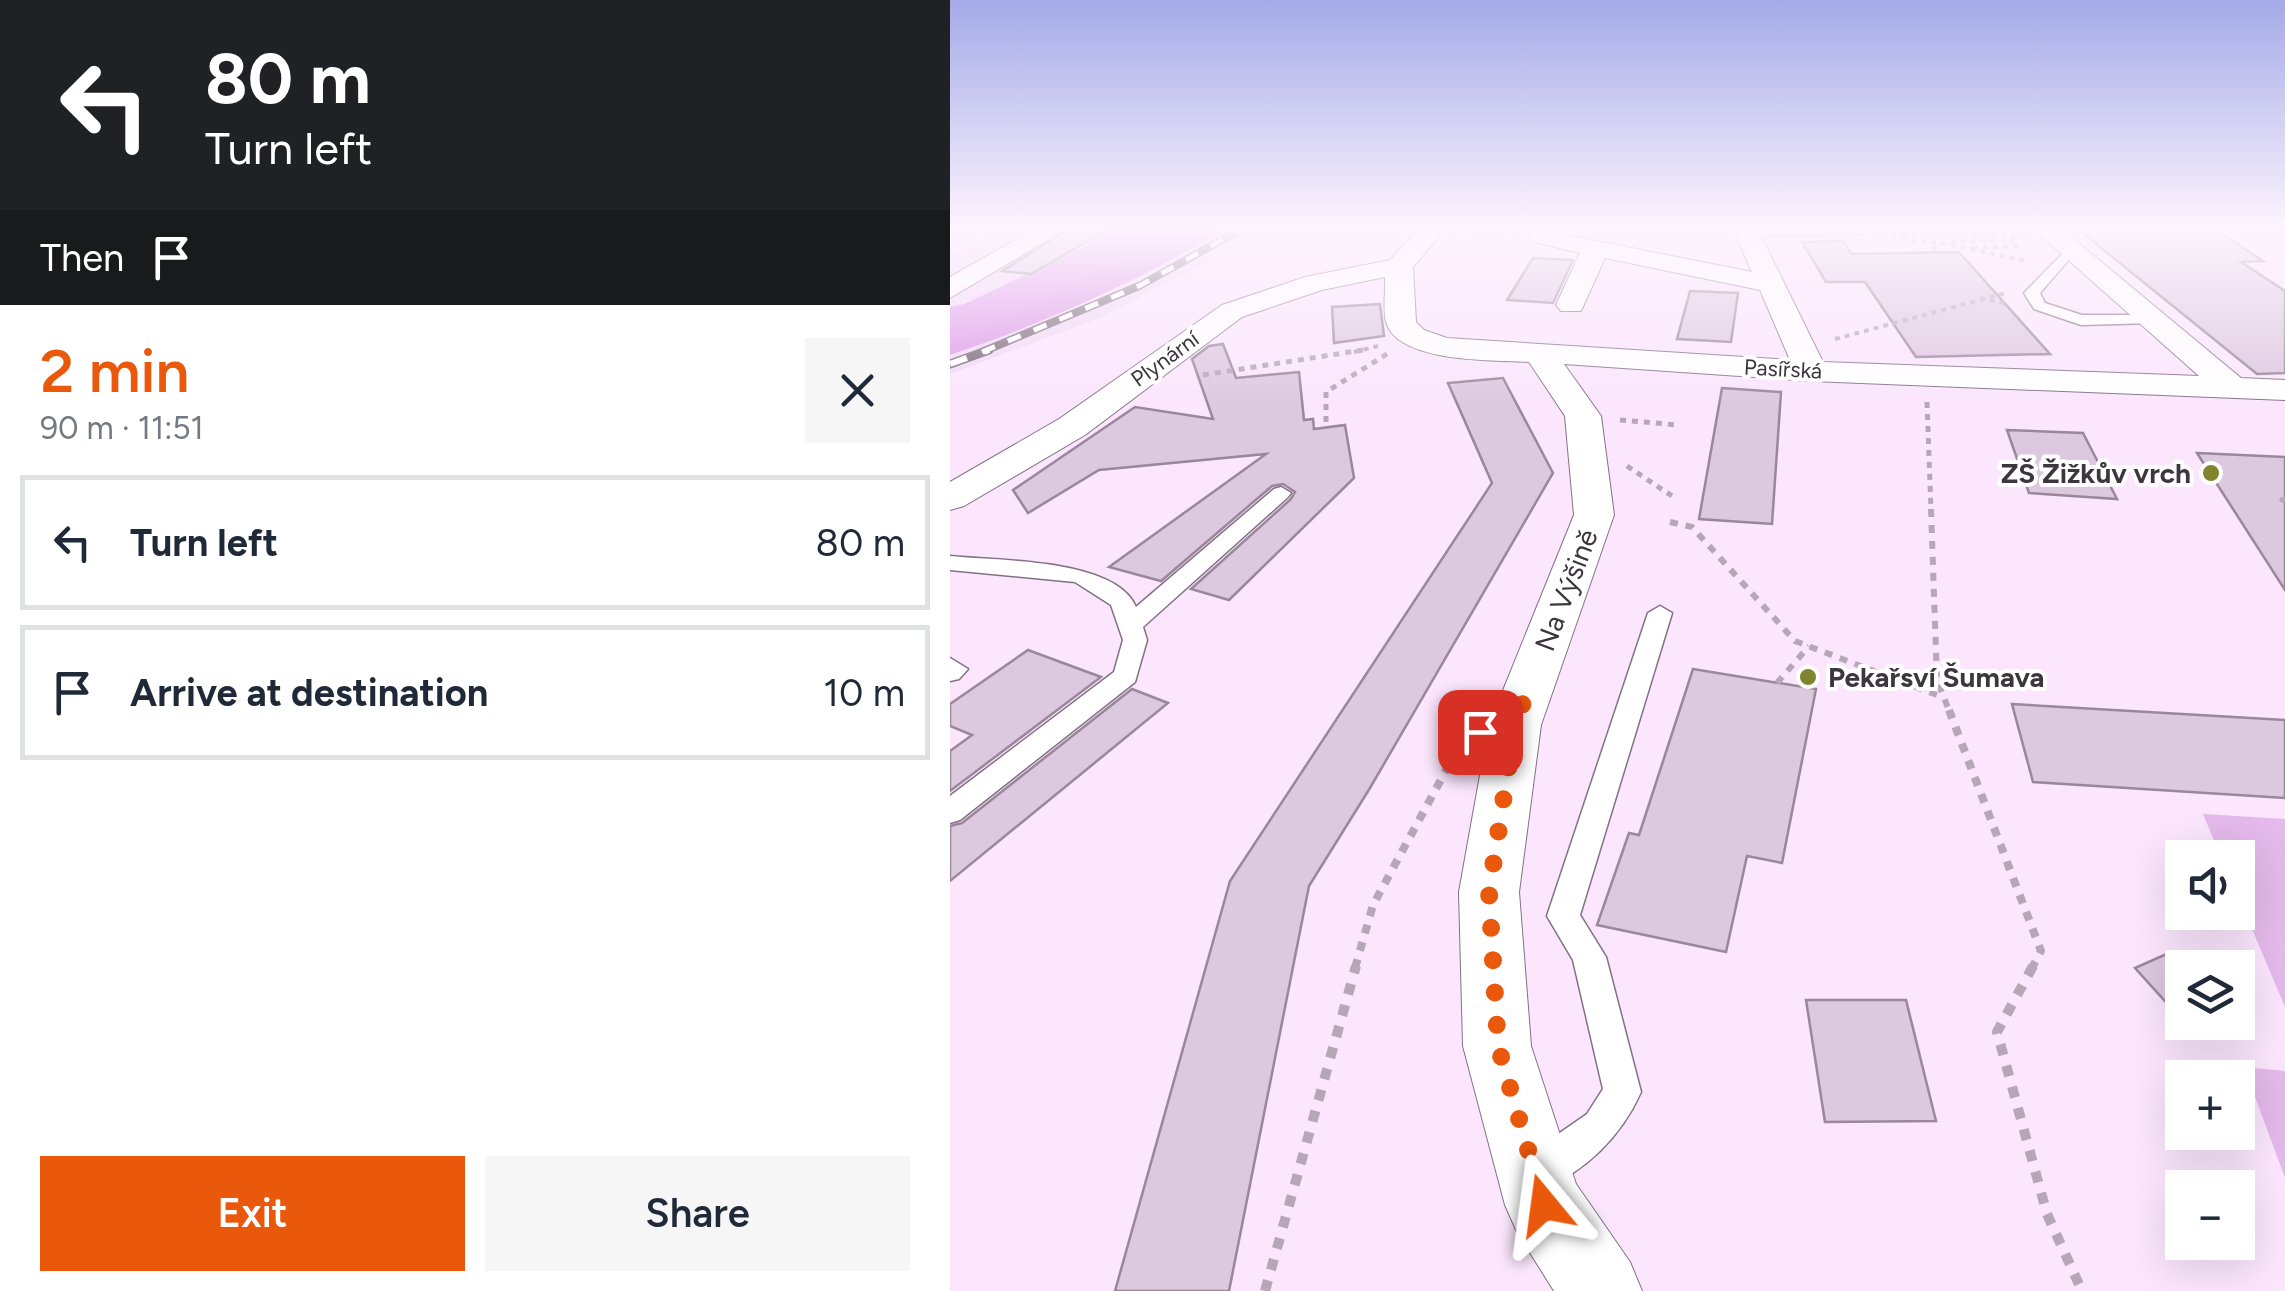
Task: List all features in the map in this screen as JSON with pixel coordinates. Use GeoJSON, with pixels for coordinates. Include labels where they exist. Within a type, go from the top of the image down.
{"type":"FeatureCollection","features":[{"type":"Feature","properties":{"kind":"street","name":"Plynární"},"geometry":{"type":"LineString","coordinates":[[950,498],[1072,428],[1232,311],[1303,286]]}},
{"type":"Feature","properties":{"kind":"street"},"geometry":{"type":"LineString","coordinates":[[1400,286],[1401,324],[1413,337]]}},
{"type":"Feature","properties":{"kind":"street"},"geometry":{"type":"LineString","coordinates":[[1571,305],[1579,286]]}},
{"type":"Feature","properties":{"kind":"street"},"geometry":{"type":"LineString","coordinates":[[1770,286],[1817,357]]}},
{"type":"Feature","properties":{"kind":"street"},"geometry":{"type":"LineString","coordinates":[[2105,286],[2232,388]]}},
{"type":"Feature","properties":{"kind":"street","name":"Pasířská"},"geometry":{"type":"LineString","coordinates":[[1413,337],[1444,347],[1540,354],[1817,357],[1926,376],[2285,390]]}},
{"type":"Feature","properties":{"kind":"street","name":"Na Výšině"},"geometry":{"type":"LineString","coordinates":[[1540,354],[1583,416],[1594,516],[1515,725],[1489,892],[1498,1046],[1544,1205],[1601,1291]]}},
{"type":"Feature","properties":{"kind":"lane"},"geometry":{"type":"LineString","coordinates":[[2034,286],[2032,293],[2039,306],[2081,320],[2148,320]]}},
{"type":"Feature","properties":{"kind":"lane"},"geometry":{"type":"LineString","coordinates":[[1130,625],[1281,493]]}},
{"type":"Feature","properties":{"kind":"lane"},"geometry":{"type":"LineString","coordinates":[[950,564],[1081,576],[1122,602],[1135,640],[1126,676],[950,812]]}},
{"type":"Feature","properties":{"kind":"lane"},"geometry":{"type":"LineString","coordinates":[[1535,1174],[1601,1127],[1622,1092],[1589,957],[1562,916],[1660,613]]}},
{"type":"Feature","properties":{"kind":"path"},"geometry":{"type":"LineString","coordinates":[[1817,357],[1980,298],[2008,293]]}},
{"type":"Feature","properties":{"kind":"path"},"geometry":{"type":"LineString","coordinates":[[1980,298],[2021,309]]}},
{"type":"Feature","properties":{"kind":"path"},"geometry":{"type":"LineString","coordinates":[[1128,387],[1341,356],[1413,337]]}},
{"type":"Feature","properties":{"kind":"path"},"geometry":{"type":"LineString","coordinates":[[1326,422],[1326,392],[1413,337]]}},
{"type":"Feature","properties":{"kind":"path"},"geometry":{"type":"LineString","coordinates":[[1926,376],[1937,680],[2042,951],[1998,1032],[2047,1214],[2082,1291]]}},
{"type":"Feature","properties":{"kind":"path"},"geometry":{"type":"LineString","coordinates":[[1583,416],[1678,425]]}},
{"type":"Feature","properties":{"kind":"path"},"geometry":{"type":"LineString","coordinates":[[1670,522],[1692,527],[1795,641],[1944,698]]}},
{"type":"Feature","properties":{"kind":"path"},"geometry":{"type":"LineString","coordinates":[[1777,683],[1809,646]]}},
{"type":"Feature","properties":{"kind":"path"},"geometry":{"type":"LineString","coordinates":[[1266,1291],[1300,1154],[1372,905],[1457,750],[1525,697]]}},
{"type":"Feature","properties":{"kind":"shaded area"},"geometry":{"type":"Polygon","coordinates":[[[950,286],[1016,286],[998,297],[950,305],[950,286]]]}},
{"type":"Feature","properties":{"kind":"shaded area"},"geometry":{"type":"Polygon","coordinates":[[[1016,286],[1119,286],[950,355],[950,307],[998,297],[1016,286]]]}},
{"type":"Feature","properties":{"kind":"shaded area"},"geometry":{"type":"Polygon","coordinates":[[[1121,286],[1161,286],[1102,317],[950,374],[950,355],[1074,310],[1121,286]]]}},
{"type":"Feature","properties":{"kind":"shaded area"},"geometry":{"type":"Polygon","coordinates":[[[2203,814],[2285,819],[2285,1007],[2252,930],[2255,840],[2214,840],[2203,814]]]}},
{"type":"Feature","properties":{"kind":"shaded area"},"geometry":{"type":"Polygon","coordinates":[[[2255,1068],[2285,1071],[2285,1178],[2255,1097],[2255,1068]]]}},
{"type":"Feature","properties":{"kind":"building"},"geometry":{"type":"Polygon","coordinates":[[[1516,286],[1561,286],[1553,303],[1507,300],[1516,286]]]}},
{"type":"Feature","properties":{"kind":"building"},"geometry":{"type":"Polygon","coordinates":[[[1868,286],[1990,286],[2050,354],[1916,357],[1868,286]]]}},
{"type":"Feature","properties":{"kind":"building"},"geometry":{"type":"Polygon","coordinates":[[[2148,286],[2278,286],[2285,291],[2285,373],[2257,374],[2148,286]]]}},
{"type":"Feature","properties":{"kind":"building"},"geometry":{"type":"Polygon","coordinates":[[[1690,291],[1738,293],[1731,342],[1677,339],[1690,291]]]}},
{"type":"Feature","properties":{"kind":"building"},"geometry":{"type":"Polygon","coordinates":[[[1380,304],[1384,336],[1334,343],[1332,307],[1380,304]]]}},
{"type":"Feature","properties":{"kind":"building"},"geometry":{"type":"Polygon","coordinates":[[[1223,344],[1236,378],[1299,372],[1304,420],[1313,419],[1314,429],[1345,425],[1354,478],[1229,600],[1191,589],[1291,499],[1295,492],[1283,484],[1272,486],[1161,581],[1109,567],[1266,454],[1099,470],[1028,513],[1013,490],[1135,407],[1213,419],[1192,359],[1209,346],[1223,344]]]}},
{"type":"Feature","properties":{"kind":"building"},"geometry":{"type":"Polygon","coordinates":[[[1503,378],[1553,473],[1309,886],[1229,1291],[1115,1291],[1230,881],[1492,483],[1448,383],[1503,378]]]}},
{"type":"Feature","properties":{"kind":"building"},"geometry":{"type":"Polygon","coordinates":[[[1722,388],[1781,392],[1772,524],[1699,519],[1722,388]]]}},
{"type":"Feature","properties":{"kind":"building"},"geometry":{"type":"Polygon","coordinates":[[[2007,430],[2083,433],[2117,499],[2029,493],[2007,430]]]}},
{"type":"Feature","properties":{"kind":"building"},"geometry":{"type":"Polygon","coordinates":[[[2197,453],[2285,457],[2285,590],[2197,453]]]}},
{"type":"Feature","properties":{"kind":"building"},"geometry":{"type":"Polygon","coordinates":[[[1028,650],[1101,677],[950,791],[950,751],[972,735],[950,726],[950,704],[1028,650]]]}},
{"type":"Feature","properties":{"kind":"building"},"geometry":{"type":"Polygon","coordinates":[[[1693,669],[1816,689],[1782,863],[1747,856],[1726,952],[1597,925],[1629,833],[1639,835],[1693,669]]]}},
{"type":"Feature","properties":{"kind":"building"},"geometry":{"type":"Polygon","coordinates":[[[1132,689],[1168,703],[950,881],[950,826],[962,823],[1132,689]]]}},
{"type":"Feature","properties":{"kind":"building"},"geometry":{"type":"Polygon","coordinates":[[[2012,704],[2285,720],[2285,798],[2033,782],[2012,704]]]}},
{"type":"Feature","properties":{"kind":"building"},"geometry":{"type":"Polygon","coordinates":[[[2165,955],[2165,1001],[2135,968],[2165,955]]]}},
{"type":"Feature","properties":{"kind":"building"},"geometry":{"type":"Polygon","coordinates":[[[1806,1000],[1906,1000],[1936,1121],[1825,1122],[1806,1000]]]}},
{"type":"Feature","properties":{"kind":"waterway"},"geometry":{"type":"LineString","coordinates":[[950,329],[1037,286]]}},
{"type":"Feature","properties":{"kind":"railway"},"geometry":{"type":"LineString","coordinates":[[982,352],[1138,286]]}},
{"type":"Feature","properties":{"kind":"railway"},"geometry":{"type":"LineString","coordinates":[[950,364],[989,350]]}},
{"type":"Feature","properties":{"kind":"place","name":"ZŠ Žižkův vrch"},"geometry":{"type":"Point","coordinates":[2211,473]}},
{"type":"Feature","properties":{"kind":"place","name":"Pekařsví Šumava"},"geometry":{"type":"Point","coordinates":[1808,677]}},
{"type":"Feature","properties":{"kind":"route"},"geometry":{"type":"LineString","coordinates":[[1480,732],[1525,697],[1515,725],[1489,892],[1498,1046],[1544,1205]]}}]}
